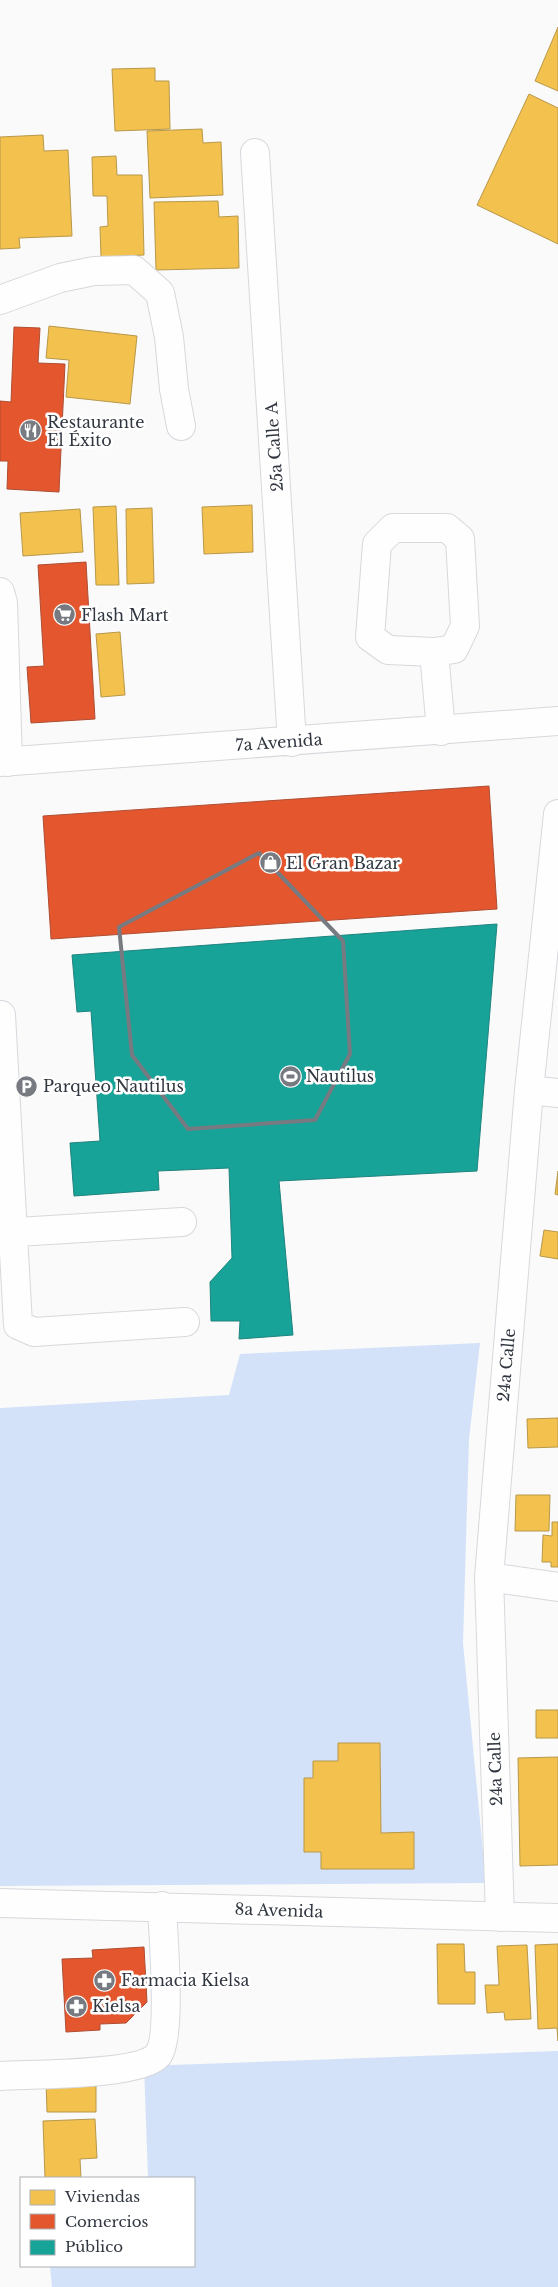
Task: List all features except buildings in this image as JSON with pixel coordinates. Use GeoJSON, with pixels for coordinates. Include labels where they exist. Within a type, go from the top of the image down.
{"type":"FeatureCollection","features":[{"type":"Feature","properties":{"kind":"street","name":"25a Calle A"},"geometry":{"type":"LineString","coordinates":[[256,153],[292,742]]}},
{"type":"Feature","properties":{"kind":"street"},"geometry":{"type":"LineString","coordinates":[[0,300],[69,276],[94,270],[134,270],[160,293],[169,337],[181,426]]}},
{"type":"Feature","properties":{"kind":"street"},"geometry":{"type":"LineString","coordinates":[[393,528],[447,528],[460,538],[465,626],[454,649],[434,652],[388,650],[370,636],[377,544],[393,528]]}},
{"type":"Feature","properties":{"kind":"street"},"geometry":{"type":"LineString","coordinates":[[0,592],[4,603],[4,762]]}},
{"type":"Feature","properties":{"kind":"street"},"geometry":{"type":"LineString","coordinates":[[434,652],[441,730]]}},
{"type":"Feature","properties":{"kind":"street","name":"7a Avenida"},"geometry":{"type":"LineString","coordinates":[[4,762],[558,721]]}},
{"type":"Feature","properties":{"kind":"street","name":"24a Calle"},"geometry":{"type":"LineString","coordinates":[[500,1917],[489,1577],[530,1090],[558,814]]}},
{"type":"Feature","properties":{"kind":"street"},"geometry":{"type":"LineString","coordinates":[[1,1015],[7,1232],[18,1325],[34,1332],[185,1322]]}},
{"type":"Feature","properties":{"kind":"street"},"geometry":{"type":"LineString","coordinates":[[530,1090],[558,1093]]}},
{"type":"Feature","properties":{"kind":"street"},"geometry":{"type":"LineString","coordinates":[[7,1232],[182,1222]]}},
{"type":"Feature","properties":{"kind":"street"},"geometry":{"type":"LineString","coordinates":[[489,1577],[558,1586]]}},
{"type":"Feature","properties":{"kind":"street","name":"8a Avenida"},"geometry":{"type":"LineString","coordinates":[[0,1903],[558,1918]]}},
{"type":"Feature","properties":{"kind":"street"},"geometry":{"type":"LineString","coordinates":[[0,2076],[109,2071],[141,2065],[158,2055],[165,2034],[162,1906]]}},
{"type":"Feature","properties":{"kind":"highlighted area"},"geometry":{"type":"Polygon","coordinates":[[[259,853],[343,941],[350,1054],[315,1120],[188,1129],[132,1055],[119,927],[259,853]]]}},
{"type":"Feature","properties":{"kind":"shaded area"},"geometry":{"type":"Polygon","coordinates":[[[480,1343],[469,1439],[463,1643],[486,1883],[0,1886],[0,1408],[229,1395],[240,1354],[480,1343]]]}},
{"type":"Feature","properties":{"kind":"shaded area"},"geometry":{"type":"Polygon","coordinates":[[[558,2051],[558,2287],[52,2287],[50,2267],[195,2267],[195,2177],[148,2177],[144,2066],[558,2051]]]}},
{"type":"Feature","properties":{"kind":"place","name":"Restaurante El Éxito"},"geometry":{"type":"Point","coordinates":[31,431]}},
{"type":"Feature","properties":{"kind":"place","name":"Flash Mart"},"geometry":{"type":"Point","coordinates":[65,615]}},
{"type":"Feature","properties":{"kind":"place","name":"El Gran Bazar"},"geometry":{"type":"Point","coordinates":[270,863]}},
{"type":"Feature","properties":{"kind":"place","name":"Nautilus"},"geometry":{"type":"Point","coordinates":[290,1076]}},
{"type":"Feature","properties":{"kind":"place","name":"Parqueo Nautilus"},"geometry":{"type":"Point","coordinates":[27,1086]}},
{"type":"Feature","properties":{"kind":"place","name":"Farmacia Kielsa"},"geometry":{"type":"Point","coordinates":[105,1980]}},
{"type":"Feature","properties":{"kind":"place","name":"Kielsa"},"geometry":{"type":"Point","coordinates":[76,2006]}}]}
